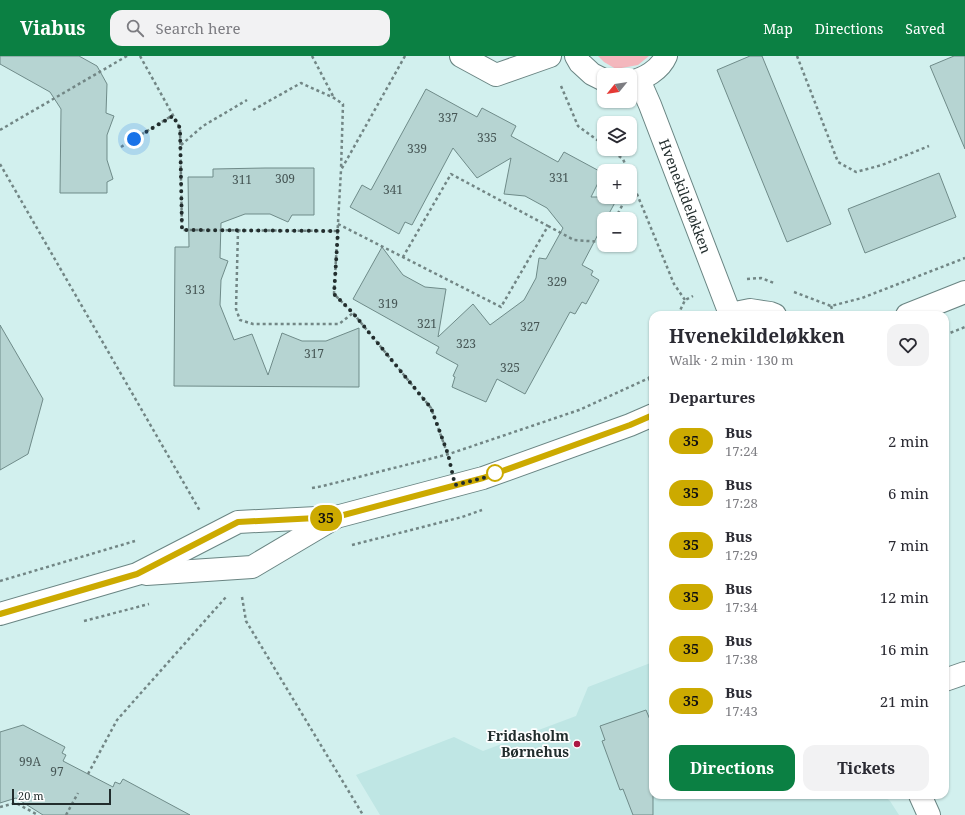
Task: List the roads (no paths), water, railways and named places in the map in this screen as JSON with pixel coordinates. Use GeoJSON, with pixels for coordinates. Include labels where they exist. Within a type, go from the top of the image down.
{"type":"FeatureCollection","features":[{"type":"Feature","properties":{"kind":"street"},"geometry":{"type":"LineString","coordinates":[[461,56],[496,75],[549,56]]}},
{"type":"Feature","properties":{"kind":"street"},"geometry":{"type":"LineString","coordinates":[[576,56],[580,63],[597,76]]}},
{"type":"Feature","properties":{"kind":"street"},"geometry":{"type":"LineString","coordinates":[[637,80],[653,72],[666,56]]}},
{"type":"Feature","properties":{"kind":"street","name":"Hvenekildeløkken"},"geometry":{"type":"LineString","coordinates":[[637,85],[650,104],[728,311]]}},
{"type":"Feature","properties":{"kind":"street"},"geometry":{"type":"LineString","coordinates":[[916,311],[965,292]]}},
{"type":"Feature","properties":{"kind":"street"},"geometry":{"type":"LineString","coordinates":[[745,311],[757,311]]}},
{"type":"Feature","properties":{"kind":"street"},"geometry":{"type":"LineString","coordinates":[[0,614],[137,574],[238,522],[336,517],[490,475],[630,425],[649,417]]}},
{"type":"Feature","properties":{"kind":"street"},"geometry":{"type":"LineString","coordinates":[[137,574],[252,567],[336,517]]}},
{"type":"Feature","properties":{"kind":"street"},"geometry":{"type":"LineString","coordinates":[[949,679],[965,673]]}},
{"type":"Feature","properties":{"kind":"street"},"geometry":{"type":"LineString","coordinates":[[922,799],[929,815]]}},
{"type":"Feature","properties":{"kind":"place","name":"Fridasholm Børnehus"},"geometry":{"type":"Point","coordinates":[577,744]}}]}
